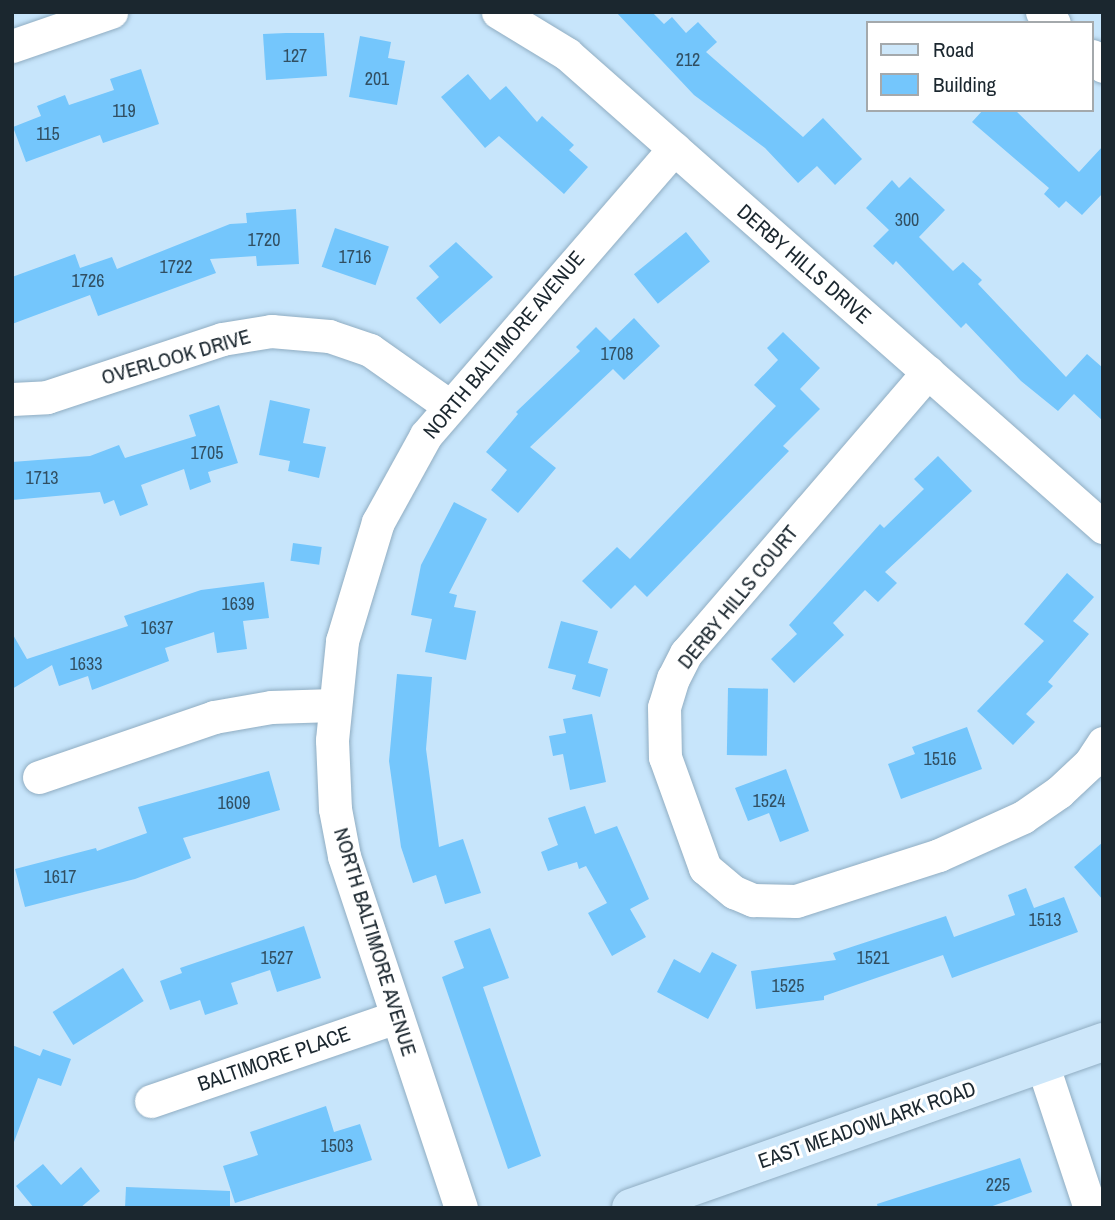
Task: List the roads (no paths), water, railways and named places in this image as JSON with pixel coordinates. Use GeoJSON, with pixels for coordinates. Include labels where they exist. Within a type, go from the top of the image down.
{"type":"FeatureCollection","features":[{"type":"Feature","properties":{"kind":"main road","name":"EAST MEADOWLARK ROAD"},"geometry":{"type":"LineString","coordinates":[[631,1208],[1103,1042]]}},
{"type":"Feature","properties":{"kind":"street"},"geometry":{"type":"LineString","coordinates":[[12,46],[111,12]]}},
{"type":"Feature","properties":{"kind":"street","name":"DERBY HILLS DRIVE"},"geometry":{"type":"LineString","coordinates":[[498,12],[567,54],[1103,527]]}},
{"type":"Feature","properties":{"kind":"street","name":"NORTH BALTIMORE AVENUE"},"geometry":{"type":"LineString","coordinates":[[461,1208],[344,856],[333,776],[334,705],[342,641],[378,522],[405,469],[449,405],[674,149]]}},
{"type":"Feature","properties":{"kind":"street","name":"OVERLOOK DRIVE"},"geometry":{"type":"LineString","coordinates":[[12,399],[47,397],[222,339],[271,331],[329,336],[370,350],[449,405]]}},
{"type":"Feature","properties":{"kind":"street","name":"DERBY HILLS COURT"},"geometry":{"type":"LineString","coordinates":[[928,372],[686,653],[673,678],[663,717],[666,757],[705,868],[734,892],[753,900],[796,901],[939,855],[1011,823],[1059,792],[1090,763],[1103,743]]}},
{"type":"Feature","properties":{"kind":"street"},"geometry":{"type":"LineString","coordinates":[[39,777],[214,717],[271,707],[334,705]]}},
{"type":"Feature","properties":{"kind":"street","name":"BALTIMORE PLACE"},"geometry":{"type":"LineString","coordinates":[[151,1101],[397,1017]]}},
{"type":"Feature","properties":{"kind":"street"},"geometry":{"type":"LineString","coordinates":[[1042,1063],[1090,1208]]}}]}
